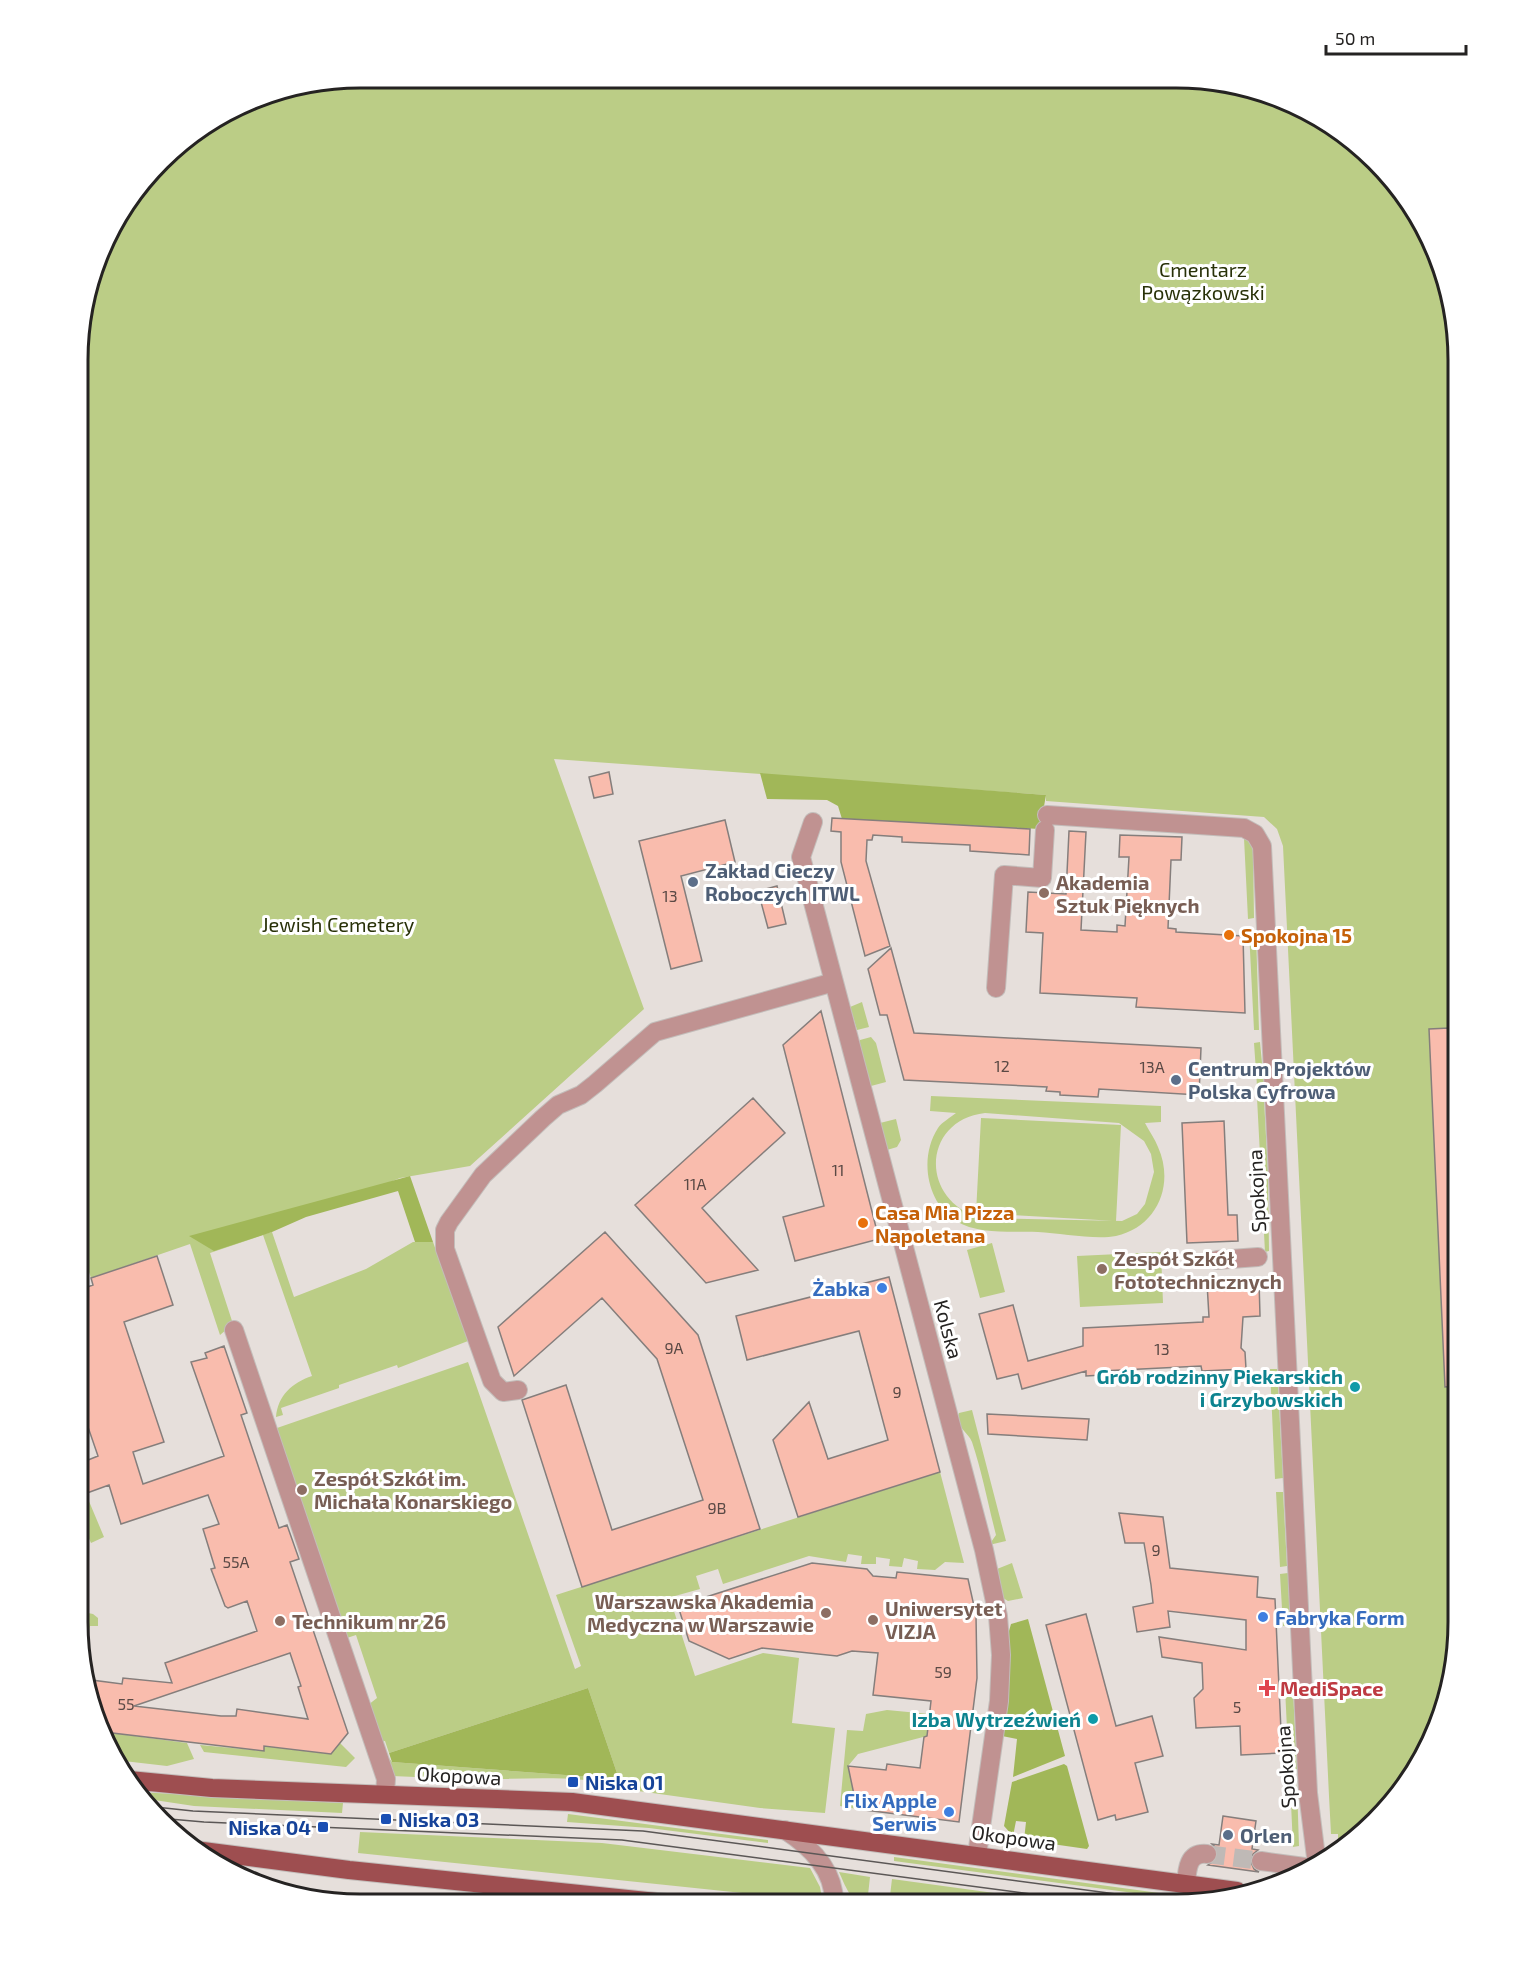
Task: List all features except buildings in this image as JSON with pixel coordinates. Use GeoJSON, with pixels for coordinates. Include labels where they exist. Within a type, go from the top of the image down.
{"type":"FeatureCollection","features":[{"type":"Feature","properties":{"kind":"main road","name":"Okopowa"},"geometry":{"type":"LineString","coordinates":[[140,1781],[212,1788],[572,1802],[1226,1889]]}},
{"type":"Feature","properties":{"kind":"main road"},"geometry":{"type":"LineString","coordinates":[[217,1854],[584,1894]]}},
{"type":"Feature","properties":{"kind":"street","name":"Kolska"},"geometry":{"type":"LineString","coordinates":[[813,822],[801,857],[984,1550],[999,1616],[999,1701],[976,1855]]}},
{"type":"Feature","properties":{"kind":"street","name":"Spokojna"},"geometry":{"type":"LineString","coordinates":[[996,988],[1004,875],[1042,878],[1046,823],[1244,828],[1256,834],[1262,846],[1307,1784],[1316,1856]]}},
{"type":"Feature","properties":{"kind":"street"},"geometry":{"type":"LineString","coordinates":[[518,1390],[503,1392],[492,1381],[445,1249],[449,1222],[483,1175],[558,1106],[581,1095],[661,1028],[737,1011],[834,982]]}},
{"type":"Feature","properties":{"kind":"street"},"geometry":{"type":"LineString","coordinates":[[1216,1260],[1258,1257]]}},
{"type":"Feature","properties":{"kind":"street"},"geometry":{"type":"LineString","coordinates":[[234,1330],[383,1771],[386,1794]]}},
{"type":"Feature","properties":{"kind":"street"},"geometry":{"type":"LineString","coordinates":[[785,1830],[816,1854],[830,1879],[832,1894]]}},
{"type":"Feature","properties":{"kind":"street"},"geometry":{"type":"LineString","coordinates":[[1186,1884],[1187,1867],[1192,1858],[1200,1853],[1207,1854]]}},
{"type":"Feature","properties":{"kind":"street"},"geometry":{"type":"LineString","coordinates":[[1261,1861],[1287,1870]]}},
{"type":"Feature","properties":{"kind":"green space"},"geometry":{"type":"Polygon","coordinates":[[[1176,88],[1229,94],[1280,109],[1327,134],[1355,156],[1380,181],[1402,209],[1427,256],[1442,307],[1448,360],[1448,1623],[1442,1676],[1427,1727],[1402,1774],[1380,1802],[1355,1827],[1338,1840],[1338,1834],[1331,1834],[1283,846],[1277,829],[1264,817],[1046,801],[1046,795],[554,759],[644,1009],[470,1166],[400,1178],[260,1235],[272,1232],[294,1297],[366,1269],[413,1242],[433,1242],[468,1341],[398,1368],[397,1365],[339,1385],[339,1388],[281,1408],[283,1415],[276,1417],[277,1409],[287,1391],[298,1382],[312,1376],[263,1235],[210,1253],[233,1324],[220,1335],[190,1244],[91,1278],[89,1272],[89,343],[94,307],[109,256],[134,209],[156,181],[181,156],[209,134],[256,109],[307,94],[343,89],[1176,88]]]}},
{"type":"Feature","properties":{"kind":"green space"},"geometry":{"type":"Polygon","coordinates":[[[760,773],[1046,795],[1040,829],[842,819],[838,806],[827,800],[767,799],[760,773]]]}},
{"type":"Feature","properties":{"kind":"green space"},"geometry":{"type":"Polygon","coordinates":[[[1244,838],[1250,842],[1253,850],[1254,918],[1248,919],[1244,838]]]}},
{"type":"Feature","properties":{"kind":"green space"},"geometry":{"type":"Polygon","coordinates":[[[1249,931],[1256,933],[1259,1030],[1254,1030],[1249,931]]]}},
{"type":"Feature","properties":{"kind":"green space"},"geometry":{"type":"Polygon","coordinates":[[[862,1002],[869,1027],[857,1030],[850,1007],[862,1002]]]}},
{"type":"Feature","properties":{"kind":"green space"},"geometry":{"type":"Polygon","coordinates":[[[871,1037],[876,1043],[886,1082],[871,1086],[859,1043],[860,1040],[871,1037]]]}},
{"type":"Feature","properties":{"kind":"green space"},"geometry":{"type":"Polygon","coordinates":[[[1260,1042],[1264,1084],[1257,1086],[1254,1043],[1260,1042]]]}},
{"type":"Feature","properties":{"kind":"green space"},"geometry":{"type":"Polygon","coordinates":[[[931,1096],[1161,1106],[1161,1122],[1145,1123],[1157,1144],[1163,1161],[1163,1189],[1159,1202],[1142,1224],[1130,1231],[1108,1237],[996,1231],[965,1225],[946,1213],[938,1203],[932,1191],[927,1165],[932,1140],[938,1128],[956,1113],[930,1111],[931,1096]],[[985,1113],[964,1119],[949,1130],[940,1144],[936,1161],[938,1178],[946,1195],[960,1208],[980,1218],[1122,1221],[1137,1214],[1145,1204],[1154,1172],[1151,1154],[1144,1141],[1119,1123],[985,1113]]]}},
{"type":"Feature","properties":{"kind":"green space"},"geometry":{"type":"Polygon","coordinates":[[[1257,1098],[1264,1100],[1268,1173],[1261,1174],[1257,1098]]]}},
{"type":"Feature","properties":{"kind":"green space"},"geometry":{"type":"Polygon","coordinates":[[[981,1118],[1121,1125],[1116,1221],[976,1213],[981,1118]]]}},
{"type":"Feature","properties":{"kind":"green space"},"geometry":{"type":"Polygon","coordinates":[[[896,1119],[901,1140],[897,1147],[887,1150],[880,1123],[896,1119]]]}},
{"type":"Feature","properties":{"kind":"green space"},"geometry":{"type":"Polygon","coordinates":[[[410,1176],[433,1242],[415,1242],[398,1191],[306,1217],[272,1232],[214,1251],[189,1236],[410,1176]]]}},
{"type":"Feature","properties":{"kind":"green space"},"geometry":{"type":"Polygon","coordinates":[[[1261,1177],[1268,1177],[1269,1251],[1265,1252],[1261,1177]]]}},
{"type":"Feature","properties":{"kind":"green space"},"geometry":{"type":"Polygon","coordinates":[[[992,1243],[1005,1292],[980,1298],[967,1250],[992,1243]]]}},
{"type":"Feature","properties":{"kind":"green space"},"geometry":{"type":"Polygon","coordinates":[[[1161,1252],[1163,1303],[1080,1307],[1077,1256],[1161,1252]]]}},
{"type":"Feature","properties":{"kind":"green space"},"geometry":{"type":"Polygon","coordinates":[[[468,1362],[575,1669],[581,1666],[556,1595],[940,1472],[964,1563],[945,1562],[935,1570],[917,1569],[918,1561],[904,1558],[902,1567],[889,1566],[890,1559],[876,1557],[876,1564],[861,1564],[862,1556],[848,1554],[846,1562],[809,1556],[723,1584],[718,1569],[696,1576],[700,1589],[675,1596],[675,1600],[671,1602],[695,1676],[763,1653],[799,1658],[792,1723],[835,1728],[825,1813],[760,1808],[638,1791],[582,1780],[392,1776],[384,1752],[392,1762],[619,1779],[588,1688],[389,1753],[385,1741],[380,1742],[368,1705],[377,1698],[356,1635],[347,1638],[279,1441],[277,1428],[468,1362]]]}},
{"type":"Feature","properties":{"kind":"green space"},"geometry":{"type":"Polygon","coordinates":[[[1270,1369],[1277,1369],[1283,1478],[1275,1479],[1270,1369]]]}},
{"type":"Feature","properties":{"kind":"green space"},"geometry":{"type":"Polygon","coordinates":[[[972,1410],[1006,1541],[989,1545],[996,1535],[982,1476],[972,1442],[958,1422],[959,1413],[972,1410]]]}},
{"type":"Feature","properties":{"kind":"green space"},"geometry":{"type":"Polygon","coordinates":[[[1276,1492],[1283,1492],[1287,1566],[1280,1567],[1276,1492]]]}},
{"type":"Feature","properties":{"kind":"green space"},"geometry":{"type":"Polygon","coordinates":[[[89,1501],[104,1537],[91,1543],[89,1538],[89,1501]]]}},
{"type":"Feature","properties":{"kind":"green space"},"geometry":{"type":"Polygon","coordinates":[[[1012,1563],[1023,1598],[1008,1601],[1003,1598],[997,1569],[1012,1563]]]}},
{"type":"Feature","properties":{"kind":"green space"},"geometry":{"type":"Polygon","coordinates":[[[1288,1573],[1290,1626],[1283,1626],[1280,1574],[1288,1573]]]}},
{"type":"Feature","properties":{"kind":"green space"},"geometry":{"type":"Polygon","coordinates":[[[89,1613],[98,1618],[98,1626],[90,1626],[89,1631],[89,1613]]]}},
{"type":"Feature","properties":{"kind":"green space"},"geometry":{"type":"Polygon","coordinates":[[[1028,1619],[1065,1756],[1013,1777],[1017,1739],[1002,1736],[1009,1631],[1011,1624],[1028,1619]]]}},
{"type":"Feature","properties":{"kind":"green space"},"geometry":{"type":"Polygon","coordinates":[[[588,1688],[619,1779],[392,1762],[389,1753],[588,1688]]]}},
{"type":"Feature","properties":{"kind":"green space"},"geometry":{"type":"Polygon","coordinates":[[[1285,1688],[1293,1691],[1297,1769],[1289,1770],[1285,1688]]]}},
{"type":"Feature","properties":{"kind":"green space"},"geometry":{"type":"Polygon","coordinates":[[[887,1710],[929,1714],[927,1736],[858,1754],[848,1766],[857,1809],[840,1806],[847,1730],[863,1731],[866,1714],[887,1710]]]}},
{"type":"Feature","properties":{"kind":"green space"},"geometry":{"type":"Polygon","coordinates":[[[112,1733],[187,1743],[194,1759],[167,1766],[126,1761],[112,1733]]]}},
{"type":"Feature","properties":{"kind":"green space"},"geometry":{"type":"Polygon","coordinates":[[[339,1742],[355,1758],[346,1767],[204,1752],[200,1745],[263,1751],[264,1746],[330,1754],[339,1742]]]}},
{"type":"Feature","properties":{"kind":"green space"},"geometry":{"type":"Polygon","coordinates":[[[1064,1764],[1067,1766],[1089,1846],[1087,1849],[1024,1840],[1026,1822],[1016,1821],[1013,1836],[1004,1826],[1012,1782],[1064,1764]]]}},
{"type":"Feature","properties":{"kind":"green space"},"geometry":{"type":"Polygon","coordinates":[[[1290,1781],[1297,1786],[1299,1846],[1293,1847],[1290,1781]]]}},
{"type":"Feature","properties":{"kind":"green space"},"geometry":{"type":"Polygon","coordinates":[[[149,1793],[343,1803],[342,1813],[194,1806],[154,1800],[149,1793]]]}},
{"type":"Feature","properties":{"kind":"green space"},"geometry":{"type":"Polygon","coordinates":[[[568,1814],[768,1840],[768,1843],[649,1828],[567,1822],[568,1814]]]}},
{"type":"Feature","properties":{"kind":"green space"},"geometry":{"type":"Polygon","coordinates":[[[360,1832],[602,1843],[810,1868],[821,1894],[752,1894],[358,1853],[360,1832]]]}},
{"type":"Feature","properties":{"kind":"green space"},"geometry":{"type":"Polygon","coordinates":[[[894,1857],[1166,1894],[1142,1894],[894,1861],[894,1857]]]}},
{"type":"Feature","properties":{"kind":"green space"},"geometry":{"type":"Polygon","coordinates":[[[839,1872],[870,1877],[868,1894],[851,1894],[839,1872]]]}},
{"type":"Feature","properties":{"kind":"green space"},"geometry":{"type":"Polygon","coordinates":[[[892,1879],[1002,1894],[890,1894],[892,1879]]]}},
{"type":"Feature","properties":{"kind":"tunnel"},"geometry":{"type":"LineString","coordinates":[[1207,1854],[1261,1861]]}},
{"type":"Feature","properties":{"kind":"tram line"},"geometry":{"type":"LineString","coordinates":[[161,1808],[193,1811],[643,1831],[1116,1894]]}},
{"type":"Feature","properties":{"kind":"tram line"},"geometry":{"type":"LineString","coordinates":[[173,1819],[622,1840],[1031,1894]]}},
{"type":"Feature","properties":{"kind":"place","name":"Zakład Cieczy Roboczych ITWL"},"geometry":{"type":"Point","coordinates":[693,882]}},
{"type":"Feature","properties":{"kind":"place","name":"Akademia Sztuk Pięknych"},"geometry":{"type":"Point","coordinates":[1044,893]}},
{"type":"Feature","properties":{"kind":"place","name":"Spokojna 15"},"geometry":{"type":"Point","coordinates":[1229,935]}},
{"type":"Feature","properties":{"kind":"place","name":"Centrum Projektów Polska Cyfrowa"},"geometry":{"type":"Point","coordinates":[1176,1080]}},
{"type":"Feature","properties":{"kind":"place","name":"Casa Mia Pizza Napoletana"},"geometry":{"type":"Point","coordinates":[863,1223]}},
{"type":"Feature","properties":{"kind":"place","name":"Zespół Szkół Fototechnicznych"},"geometry":{"type":"Point","coordinates":[1102,1269]}},
{"type":"Feature","properties":{"kind":"place","name":"Żabka"},"geometry":{"type":"Point","coordinates":[882,1288]}},
{"type":"Feature","properties":{"kind":"place","name":"Grób rodzinny Piekarskich i Grzybowskich"},"geometry":{"type":"Point","coordinates":[1355,1387]}},
{"type":"Feature","properties":{"kind":"place","name":"Zespół Szkół im. Michała Konarskiego"},"geometry":{"type":"Point","coordinates":[302,1490]}},
{"type":"Feature","properties":{"kind":"place","name":"Warszawska Akademia Medyczna w Warszawie"},"geometry":{"type":"Point","coordinates":[826,1613]}},
{"type":"Feature","properties":{"kind":"place","name":"Fabryka Form"},"geometry":{"type":"Point","coordinates":[1263,1617]}},
{"type":"Feature","properties":{"kind":"place","name":"Uniwersytet VIZJA"},"geometry":{"type":"Point","coordinates":[873,1620]}},
{"type":"Feature","properties":{"kind":"place","name":"Technikum nr 26"},"geometry":{"type":"Point","coordinates":[280,1621]}},
{"type":"Feature","properties":{"kind":"place","name":"MediSpace"},"geometry":{"type":"Point","coordinates":[1267,1688]}},
{"type":"Feature","properties":{"kind":"place","name":"Izba Wytrzeźwień"},"geometry":{"type":"Point","coordinates":[1093,1719]}},
{"type":"Feature","properties":{"kind":"place","name":"Niska 01"},"geometry":{"type":"Point","coordinates":[573,1782]}},
{"type":"Feature","properties":{"kind":"place","name":"Flix Apple Serwis"},"geometry":{"type":"Point","coordinates":[949,1812]}},
{"type":"Feature","properties":{"kind":"place","name":"Niska 03"},"geometry":{"type":"Point","coordinates":[386,1819]}},
{"type":"Feature","properties":{"kind":"place","name":"Niska 04"},"geometry":{"type":"Point","coordinates":[323,1827]}},
{"type":"Feature","properties":{"kind":"place","name":"Orlen"},"geometry":{"type":"Point","coordinates":[1228,1835]}},
{"type":"Feature","properties":{"kind":"park label","name":"Cmentarz Powązkowski"},"geometry":{"type":"Point","coordinates":[1203,280]}},
{"type":"Feature","properties":{"kind":"park label","name":"Jewish Cemetery"},"geometry":{"type":"Point","coordinates":[338,924]}}]}
